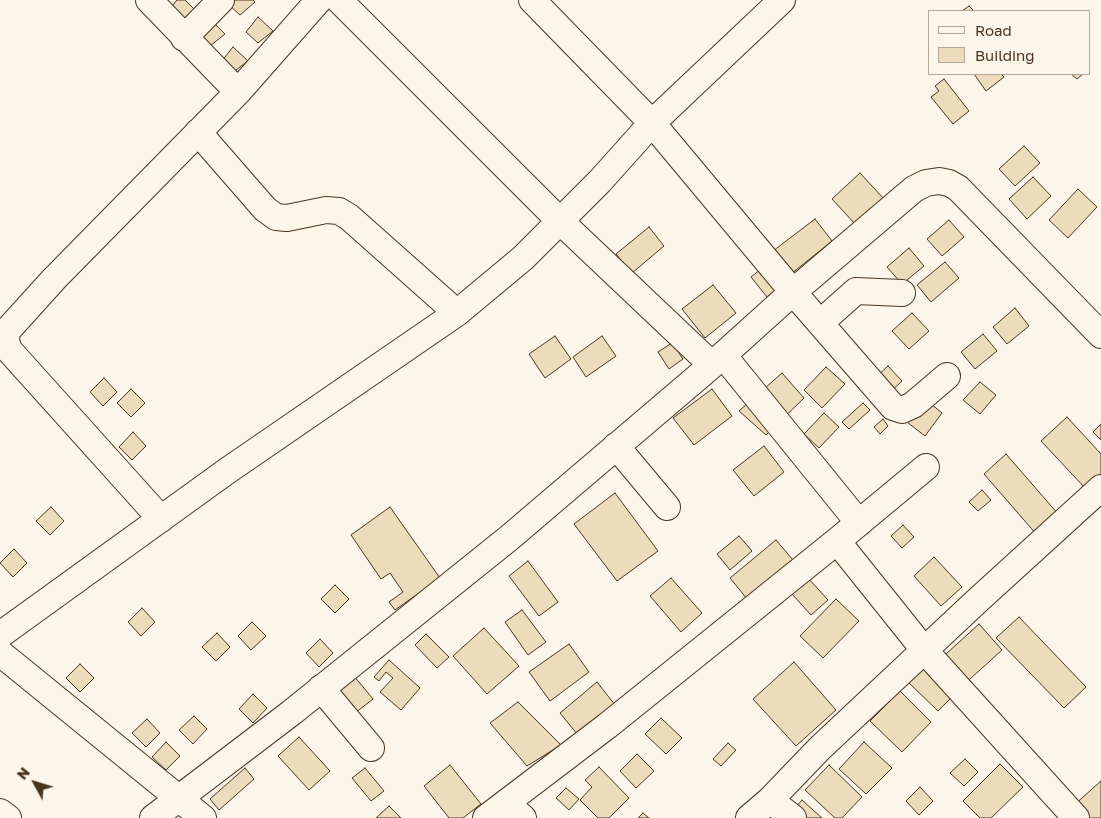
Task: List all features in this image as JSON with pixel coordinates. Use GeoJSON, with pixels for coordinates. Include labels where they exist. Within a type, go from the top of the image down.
{"type":"FeatureCollection","features":[{"type":"Feature","properties":{"kind":"street"},"geometry":{"type":"LineString","coordinates":[[149,0],[238,92]]}},
{"type":"Feature","properties":{"kind":"street"},"geometry":{"type":"LineString","coordinates":[[184,38],[221,0]]}},
{"type":"Feature","properties":{"kind":"street"},"geometry":{"type":"LineString","coordinates":[[161,519],[9,350],[3,338],[16,320],[54,279],[238,92],[319,0]]}},
{"type":"Feature","properties":{"kind":"street"},"geometry":{"type":"LineString","coordinates":[[339,0],[560,222],[717,360],[859,523]]}},
{"type":"Feature","properties":{"kind":"street"},"geometry":{"type":"LineString","coordinates":[[532,0],[652,123],[793,292],[893,407],[902,410],[913,405],[947,376]]}},
{"type":"Feature","properties":{"kind":"street"},"geometry":{"type":"LineString","coordinates":[[0,635],[227,471],[457,313],[523,258],[560,222],[652,123],[771,4]]}},
{"type":"Feature","properties":{"kind":"street"},"geometry":{"type":"LineString","coordinates":[[198,132],[265,209],[276,216],[287,218],[326,210],[339,211],[349,217],[457,313]]}},
{"type":"Feature","properties":{"kind":"street"},"geometry":{"type":"LineString","coordinates":[[153,818],[321,688],[509,538],[914,189],[926,183],[939,181],[949,183],[958,188],[1101,335]]}},
{"type":"Feature","properties":{"kind":"street"},"geometry":{"type":"LineString","coordinates":[[820,323],[856,291],[902,293]]}},
{"type":"Feature","properties":{"kind":"street"},"geometry":{"type":"LineString","coordinates":[[616,446],[667,507]]}},
{"type":"Feature","properties":{"kind":"street"},"geometry":{"type":"LineString","coordinates":[[505,813],[607,726],[837,542],[926,467]]}},
{"type":"Feature","properties":{"kind":"street"},"geometry":{"type":"LineString","coordinates":[[749,818],[770,800],[820,748],[1101,488]]}},
{"type":"Feature","properties":{"kind":"street"},"geometry":{"type":"LineString","coordinates":[[837,542],[925,650],[1076,818]]}},
{"type":"Feature","properties":{"kind":"street"},"geometry":{"type":"LineString","coordinates":[[0,653],[203,818]]}},
{"type":"Feature","properties":{"kind":"street"},"geometry":{"type":"LineString","coordinates":[[321,688],[371,748]]}},
{"type":"Feature","properties":{"kind":"street"},"geometry":{"type":"LineString","coordinates":[[770,800],[793,818]]}},
{"type":"Feature","properties":{"kind":"street"},"geometry":{"type":"LineString","coordinates":[[0,812],[8,818]]}},
{"type":"Feature","properties":{"kind":"building"},"geometry":{"type":"Polygon","coordinates":[[[177,0],[185,0],[195,10],[180,22],[168,11],[177,0]]]}},
{"type":"Feature","properties":{"kind":"building"},"geometry":{"type":"Polygon","coordinates":[[[231,0],[253,0],[255,2],[240,15],[228,4],[231,0]]]}},
{"type":"Feature","properties":{"kind":"building"},"geometry":{"type":"Polygon","coordinates":[[[969,6],[973,10],[963,10],[969,6]]]}},
{"type":"Feature","properties":{"kind":"building"},"geometry":{"type":"Polygon","coordinates":[[[258,17],[273,31],[258,43],[246,32],[258,17]]]}},
{"type":"Feature","properties":{"kind":"building"},"geometry":{"type":"Polygon","coordinates":[[[211,20],[225,34],[210,46],[198,35],[211,20]]]}},
{"type":"Feature","properties":{"kind":"building"},"geometry":{"type":"Polygon","coordinates":[[[233,47],[248,61],[232,73],[221,62],[233,47]]]}},
{"type":"Feature","properties":{"kind":"building"},"geometry":{"type":"Polygon","coordinates":[[[975,75],[1002,75],[1004,77],[986,91],[975,75]]]}},
{"type":"Feature","properties":{"kind":"building"},"geometry":{"type":"Polygon","coordinates":[[[1072,75],[1082,75],[1077,79],[1072,75]]]}},
{"type":"Feature","properties":{"kind":"building"},"geometry":{"type":"Polygon","coordinates":[[[944,79],[969,111],[953,124],[931,97],[939,91],[935,86],[944,79]]]}},
{"type":"Feature","properties":{"kind":"building"},"geometry":{"type":"Polygon","coordinates":[[[1024,146],[1040,163],[1015,186],[999,169],[1024,146]]]}},
{"type":"Feature","properties":{"kind":"building"},"geometry":{"type":"Polygon","coordinates":[[[860,173],[884,199],[856,225],[832,199],[860,173]]]}},
{"type":"Feature","properties":{"kind":"building"},"geometry":{"type":"Polygon","coordinates":[[[1033,177],[1051,196],[1027,219],[1009,199],[1033,177]]]}},
{"type":"Feature","properties":{"kind":"building"},"geometry":{"type":"Polygon","coordinates":[[[1078,189],[1097,207],[1068,238],[1049,220],[1078,189]]]}},
{"type":"Feature","properties":{"kind":"building"},"geometry":{"type":"Polygon","coordinates":[[[815,219],[832,241],[791,274],[773,251],[815,219]]]}},
{"type":"Feature","properties":{"kind":"building"},"geometry":{"type":"Polygon","coordinates":[[[949,220],[964,237],[942,256],[927,239],[949,220]]]}},
{"type":"Feature","properties":{"kind":"building"},"geometry":{"type":"Polygon","coordinates":[[[649,227],[664,246],[632,273],[616,254],[649,227]]]}},
{"type":"Feature","properties":{"kind":"building"},"geometry":{"type":"Polygon","coordinates":[[[909,248],[924,266],[902,284],[887,267],[909,248]]]}},
{"type":"Feature","properties":{"kind":"building"},"geometry":{"type":"Polygon","coordinates":[[[945,262],[959,278],[931,302],[917,285],[945,262]]]}},
{"type":"Feature","properties":{"kind":"building"},"geometry":{"type":"Polygon","coordinates":[[[761,269],[777,289],[767,297],[751,277],[761,269]]]}},
{"type":"Feature","properties":{"kind":"building"},"geometry":{"type":"Polygon","coordinates":[[[713,285],[736,313],[705,338],[682,309],[713,285]]]}},
{"type":"Feature","properties":{"kind":"building"},"geometry":{"type":"Polygon","coordinates":[[[1015,308],[1029,326],[1007,344],[993,327],[1015,308]]]}},
{"type":"Feature","properties":{"kind":"building"},"geometry":{"type":"Polygon","coordinates":[[[912,313],[929,331],[909,349],[892,331],[912,313]]]}},
{"type":"Feature","properties":{"kind":"building"},"geometry":{"type":"Polygon","coordinates":[[[983,334],[997,351],[975,369],[961,352],[983,334]]]}},
{"type":"Feature","properties":{"kind":"building"},"geometry":{"type":"Polygon","coordinates":[[[555,336],[571,359],[545,378],[529,354],[555,336]]]}},
{"type":"Feature","properties":{"kind":"building"},"geometry":{"type":"Polygon","coordinates":[[[602,336],[616,356],[586,377],[573,357],[602,336]]]}},
{"type":"Feature","properties":{"kind":"building"},"geometry":{"type":"Polygon","coordinates":[[[672,343],[683,359],[669,369],[658,352],[672,343]]]}},
{"type":"Feature","properties":{"kind":"building"},"geometry":{"type":"Polygon","coordinates":[[[888,366],[902,381],[887,395],[873,380],[888,366]]]}},
{"type":"Feature","properties":{"kind":"building"},"geometry":{"type":"Polygon","coordinates":[[[826,367],[845,384],[822,408],[804,390],[826,367]]]}},
{"type":"Feature","properties":{"kind":"building"},"geometry":{"type":"Polygon","coordinates":[[[782,373],[804,398],[766,435],[739,411],[782,373]]]}},
{"type":"Feature","properties":{"kind":"building"},"geometry":{"type":"Polygon","coordinates":[[[104,378],[117,392],[103,406],[90,392],[104,378]]]}},
{"type":"Feature","properties":{"kind":"building"},"geometry":{"type":"Polygon","coordinates":[[[980,382],[996,395],[980,414],[963,400],[980,382]]]}},
{"type":"Feature","properties":{"kind":"building"},"geometry":{"type":"Polygon","coordinates":[[[131,389],[145,403],[131,417],[117,403],[131,389]]]}},
{"type":"Feature","properties":{"kind":"building"},"geometry":{"type":"Polygon","coordinates":[[[712,389],[732,416],[694,445],[673,418],[712,389]]]}},
{"type":"Feature","properties":{"kind":"building"},"geometry":{"type":"Polygon","coordinates":[[[925,399],[942,413],[925,436],[907,422],[925,399]]]}},
{"type":"Feature","properties":{"kind":"building"},"geometry":{"type":"Polygon","coordinates":[[[863,403],[870,410],[849,429],[842,422],[863,403]]]}},
{"type":"Feature","properties":{"kind":"building"},"geometry":{"type":"Polygon","coordinates":[[[824,413],[839,427],[819,448],[804,434],[824,413]]]}},
{"type":"Feature","properties":{"kind":"building"},"geometry":{"type":"Polygon","coordinates":[[[1067,417],[1101,454],[1101,475],[1086,489],[1041,441],[1067,417]]]}},
{"type":"Feature","properties":{"kind":"building"},"geometry":{"type":"Polygon","coordinates":[[[883,419],[888,426],[880,434],[874,427],[883,419]]]}},
{"type":"Feature","properties":{"kind":"building"},"geometry":{"type":"Polygon","coordinates":[[[1101,424],[1101,440],[1093,432],[1101,424]]]}},
{"type":"Feature","properties":{"kind":"building"},"geometry":{"type":"Polygon","coordinates":[[[133,432],[146,446],[132,460],[119,447],[133,432]]]}},
{"type":"Feature","properties":{"kind":"building"},"geometry":{"type":"Polygon","coordinates":[[[764,446],[784,472],[754,496],[733,470],[764,446]]]}},
{"type":"Feature","properties":{"kind":"building"},"geometry":{"type":"Polygon","coordinates":[[[1006,454],[1059,515],[1037,535],[984,474],[1006,454]]]}},
{"type":"Feature","properties":{"kind":"building"},"geometry":{"type":"Polygon","coordinates":[[[982,490],[991,500],[978,511],[969,502],[982,490]]]}},
{"type":"Feature","properties":{"kind":"building"},"geometry":{"type":"Polygon","coordinates":[[[615,493],[658,551],[617,581],[574,524],[615,493]]]}},
{"type":"Feature","properties":{"kind":"building"},"geometry":{"type":"Polygon","coordinates":[[[51,507],[64,521],[50,535],[36,521],[51,507]]]}},
{"type":"Feature","properties":{"kind":"building"},"geometry":{"type":"Polygon","coordinates":[[[390,507],[440,578],[395,610],[389,602],[403,592],[390,573],[381,579],[351,535],[390,507]]]}},
{"type":"Feature","properties":{"kind":"building"},"geometry":{"type":"Polygon","coordinates":[[[903,525],[914,537],[902,548],[891,536],[903,525]]]}},
{"type":"Feature","properties":{"kind":"building"},"geometry":{"type":"Polygon","coordinates":[[[739,536],[752,551],[730,570],[717,554],[739,536]]]}},
{"type":"Feature","properties":{"kind":"building"},"geometry":{"type":"Polygon","coordinates":[[[776,540],[798,566],[752,605],[730,578],[776,540]]]}},
{"type":"Feature","properties":{"kind":"building"},"geometry":{"type":"Polygon","coordinates":[[[14,549],[27,563],[13,577],[0,563],[14,549]]]}},
{"type":"Feature","properties":{"kind":"building"},"geometry":{"type":"Polygon","coordinates":[[[934,557],[962,587],[941,606],[914,576],[934,557]]]}},
{"type":"Feature","properties":{"kind":"building"},"geometry":{"type":"Polygon","coordinates":[[[528,561],[558,602],[539,616],[509,576],[528,561]]]}},
{"type":"Feature","properties":{"kind":"building"},"geometry":{"type":"Polygon","coordinates":[[[671,578],[702,613],[681,632],[650,596],[671,578]]]}},
{"type":"Feature","properties":{"kind":"building"},"geometry":{"type":"Polygon","coordinates":[[[808,578],[828,600],[811,615],[791,593],[808,578]]]}},
{"type":"Feature","properties":{"kind":"building"},"geometry":{"type":"Polygon","coordinates":[[[335,585],[349,599],[335,613],[321,599],[335,585]]]}},
{"type":"Feature","properties":{"kind":"building"},"geometry":{"type":"Polygon","coordinates":[[[836,599],[859,621],[823,658],[800,636],[836,599]]]}},
{"type":"Feature","properties":{"kind":"building"},"geometry":{"type":"Polygon","coordinates":[[[142,608],[155,622],[141,636],[128,622],[142,608]]]}},
{"type":"Feature","properties":{"kind":"building"},"geometry":{"type":"Polygon","coordinates":[[[522,610],[546,642],[528,655],[505,622],[522,610]]]}},
{"type":"Feature","properties":{"kind":"building"},"geometry":{"type":"Polygon","coordinates":[[[1019,617],[1086,687],[1064,708],[996,638],[1019,617]]]}},
{"type":"Feature","properties":{"kind":"building"},"geometry":{"type":"Polygon","coordinates":[[[252,622],[266,636],[251,650],[238,636],[252,622]]]}},
{"type":"Feature","properties":{"kind":"building"},"geometry":{"type":"Polygon","coordinates":[[[979,624],[1002,650],[959,689],[936,663],[979,624]]]}},
{"type":"Feature","properties":{"kind":"building"},"geometry":{"type":"Polygon","coordinates":[[[484,628],[519,666],[487,694],[453,656],[484,628]]]}},
{"type":"Feature","properties":{"kind":"building"},"geometry":{"type":"Polygon","coordinates":[[[217,633],[230,647],[216,661],[202,647],[217,633]]]}},
{"type":"Feature","properties":{"kind":"building"},"geometry":{"type":"Polygon","coordinates":[[[426,634],[449,657],[437,668],[415,645],[426,634]]]}},
{"type":"Feature","properties":{"kind":"building"},"geometry":{"type":"Polygon","coordinates":[[[320,639],[333,653],[319,667],[306,653],[320,639]]]}},
{"type":"Feature","properties":{"kind":"building"},"geometry":{"type":"Polygon","coordinates":[[[569,644],[589,672],[550,701],[529,672],[569,644]]]}},
{"type":"Feature","properties":{"kind":"building"},"geometry":{"type":"Polygon","coordinates":[[[389,660],[420,688],[401,710],[380,692],[393,678],[386,672],[379,681],[374,677],[389,660]]]}},
{"type":"Feature","properties":{"kind":"building"},"geometry":{"type":"Polygon","coordinates":[[[794,662],[836,710],[796,746],[753,699],[794,662]]]}},
{"type":"Feature","properties":{"kind":"building"},"geometry":{"type":"Polygon","coordinates":[[[80,664],[94,678],[80,692],[66,678],[80,664]]]}},
{"type":"Feature","properties":{"kind":"building"},"geometry":{"type":"Polygon","coordinates":[[[922,668],[951,698],[938,711],[908,682],[922,668]]]}},
{"type":"Feature","properties":{"kind":"building"},"geometry":{"type":"Polygon","coordinates":[[[354,676],[373,699],[355,713],[337,690],[354,676]]]}},
{"type":"Feature","properties":{"kind":"building"},"geometry":{"type":"Polygon","coordinates":[[[597,682],[619,710],[582,740],[560,713],[597,682]]]}},
{"type":"Feature","properties":{"kind":"building"},"geometry":{"type":"Polygon","coordinates":[[[900,691],[931,722],[902,752],[870,721],[900,691]]]}},
{"type":"Feature","properties":{"kind":"building"},"geometry":{"type":"Polygon","coordinates":[[[253,694],[267,708],[253,723],[239,709],[253,694]]]}},
{"type":"Feature","properties":{"kind":"building"},"geometry":{"type":"Polygon","coordinates":[[[518,702],[561,745],[527,766],[490,723],[518,702]]]}},
{"type":"Feature","properties":{"kind":"building"},"geometry":{"type":"Polygon","coordinates":[[[194,716],[207,729],[193,744],[179,730],[194,716]]]}},
{"type":"Feature","properties":{"kind":"building"},"geometry":{"type":"Polygon","coordinates":[[[661,718],[682,738],[666,754],[645,734],[661,718]]]}},
{"type":"Feature","properties":{"kind":"building"},"geometry":{"type":"Polygon","coordinates":[[[147,719],[160,733],[146,747],[132,733],[147,719]]]}},
{"type":"Feature","properties":{"kind":"building"},"geometry":{"type":"Polygon","coordinates":[[[299,737],[330,771],[309,790],[278,756],[299,737]]]}},
{"type":"Feature","properties":{"kind":"building"},"geometry":{"type":"Polygon","coordinates":[[[166,742],[180,756],[166,770],[152,757],[166,742]]]}},
{"type":"Feature","properties":{"kind":"building"},"geometry":{"type":"Polygon","coordinates":[[[864,742],[892,768],[866,794],[839,769],[864,742]]]}},
{"type":"Feature","properties":{"kind":"building"},"geometry":{"type":"Polygon","coordinates":[[[728,743],[736,750],[721,766],[713,759],[728,743]]]}},
{"type":"Feature","properties":{"kind":"building"},"geometry":{"type":"Polygon","coordinates":[[[637,754],[654,771],[636,788],[620,771],[637,754]]]}},
{"type":"Feature","properties":{"kind":"building"},"geometry":{"type":"Polygon","coordinates":[[[965,759],[978,772],[964,786],[950,773],[965,759]]]}},
{"type":"Feature","properties":{"kind":"building"},"geometry":{"type":"Polygon","coordinates":[[[1000,764],[1023,787],[991,818],[980,818],[963,801],[1000,764]]]}},
{"type":"Feature","properties":{"kind":"building"},"geometry":{"type":"Polygon","coordinates":[[[450,765],[481,804],[463,818],[449,818],[424,786],[450,765]]]}},
{"type":"Feature","properties":{"kind":"building"},"geometry":{"type":"Polygon","coordinates":[[[829,765],[862,797],[842,818],[835,818],[805,790],[829,765]]]}},
{"type":"Feature","properties":{"kind":"building"},"geometry":{"type":"Polygon","coordinates":[[[599,767],[629,798],[609,818],[598,818],[580,800],[592,787],[585,780],[599,767]]]}},
{"type":"Feature","properties":{"kind":"building"},"geometry":{"type":"Polygon","coordinates":[[[245,768],[254,779],[219,810],[210,799],[245,768]]]}},
{"type":"Feature","properties":{"kind":"building"},"geometry":{"type":"Polygon","coordinates":[[[365,768],[384,791],[371,801],[352,778],[365,768]]]}},
{"type":"Feature","properties":{"kind":"building"},"geometry":{"type":"Polygon","coordinates":[[[1101,781],[1101,818],[1084,818],[1073,806],[1101,781]]]}},
{"type":"Feature","properties":{"kind":"building"},"geometry":{"type":"Polygon","coordinates":[[[920,787],[933,801],[919,815],[906,801],[920,787]]]}},
{"type":"Feature","properties":{"kind":"building"},"geometry":{"type":"Polygon","coordinates":[[[566,788],[579,799],[569,810],[556,798],[566,788]]]}},
{"type":"Feature","properties":{"kind":"building"},"geometry":{"type":"Polygon","coordinates":[[[802,800],[822,818],[797,818],[791,813],[802,800]]]}},
{"type":"Feature","properties":{"kind":"building"},"geometry":{"type":"Polygon","coordinates":[[[389,806],[401,818],[376,818],[389,806]]]}},
{"type":"Feature","properties":{"kind":"building"},"geometry":{"type":"Polygon","coordinates":[[[643,813],[649,818],[638,818],[643,813]]]}}]}
